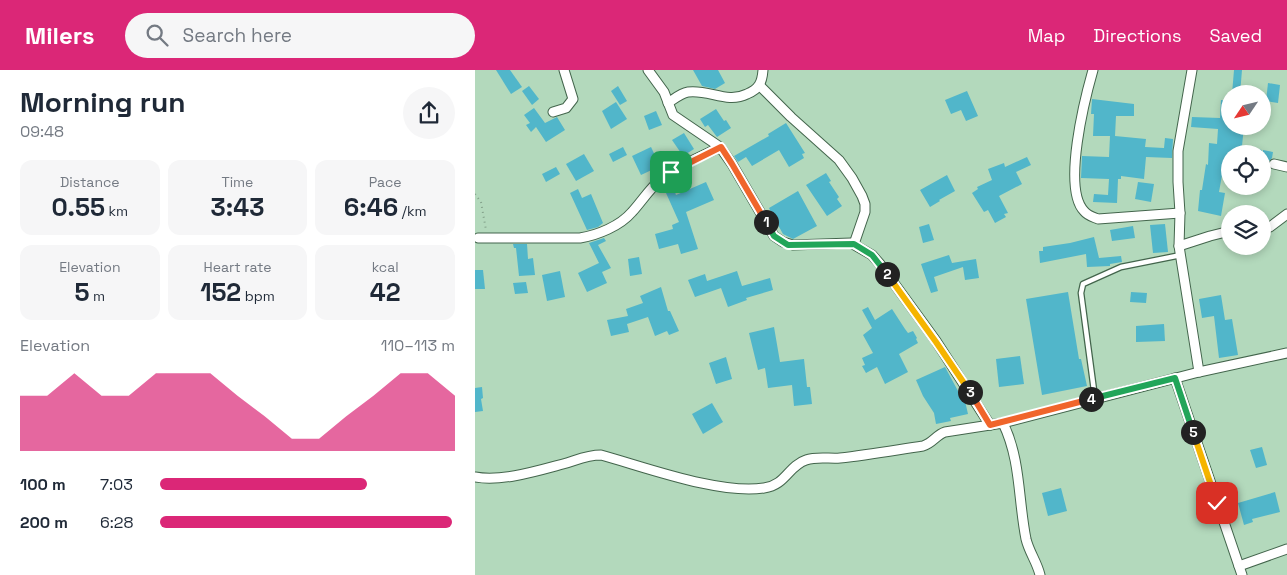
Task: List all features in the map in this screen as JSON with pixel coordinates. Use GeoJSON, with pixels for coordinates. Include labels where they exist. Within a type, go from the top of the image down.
{"type":"FeatureCollection","features":[{"type":"Feature","properties":{"kind":"street"},"geometry":{"type":"LineString","coordinates":[[553,112],[566,108],[573,98],[564,70]]}},
{"type":"Feature","properties":{"kind":"street"},"geometry":{"type":"LineString","coordinates":[[648,70],[664,92],[670,110],[676,118],[721,147],[774,236],[793,245],[854,244],[872,255],[936,342],[990,425]]}},
{"type":"Feature","properties":{"kind":"street"},"geometry":{"type":"LineString","coordinates":[[668,103],[681,94],[689,92],[701,92],[730,99],[740,98],[753,92],[760,86],[763,70]]}},
{"type":"Feature","properties":{"kind":"street"},"geometry":{"type":"LineString","coordinates":[[1093,70],[1075,156],[1076,188],[1083,211],[1098,219],[1180,213]]}},
{"type":"Feature","properties":{"kind":"street"},"geometry":{"type":"LineString","coordinates":[[1192,70],[1179,151],[1178,182],[1180,250],[1199,372]]}},
{"type":"Feature","properties":{"kind":"street"},"geometry":{"type":"LineString","coordinates":[[760,86],[839,160],[852,178],[865,204],[865,212],[854,244]]}},
{"type":"Feature","properties":{"kind":"street"},"geometry":{"type":"LineString","coordinates":[[482,236],[581,238],[591,236],[623,220],[633,212],[646,194],[671,172],[721,147]]}},
{"type":"Feature","properties":{"kind":"street"},"geometry":{"type":"LineString","coordinates":[[1274,164],[1287,167]]}},
{"type":"Feature","properties":{"kind":"street"},"geometry":{"type":"LineString","coordinates":[[1271,225],[1287,214]]}},
{"type":"Feature","properties":{"kind":"street"},"geometry":{"type":"LineString","coordinates":[[1180,250],[1210,236],[1221,233]]}},
{"type":"Feature","properties":{"kind":"street"},"geometry":{"type":"LineString","coordinates":[[475,477],[498,479],[564,464],[587,455],[601,455],[696,481],[732,488],[763,488],[779,483],[797,465],[809,459],[839,458],[923,446],[932,442],[940,434],[1003,423],[1199,372],[1287,353]]}},
{"type":"Feature","properties":{"kind":"street"},"geometry":{"type":"LineString","coordinates":[[1175,378],[1240,571],[1287,549]]}},
{"type":"Feature","properties":{"kind":"street"},"geometry":{"type":"LineString","coordinates":[[1003,423],[1011,439],[1018,474],[1022,515],[1028,548],[1036,562],[1040,575]]}},
{"type":"Feature","properties":{"kind":"lane"},"geometry":{"type":"LineString","coordinates":[[1095,398],[1081,292],[1083,284],[1121,267],[1180,250]]}},
{"type":"Feature","properties":{"kind":"path"},"geometry":{"type":"LineString","coordinates":[[475,194],[481,202],[482,236]]}},
{"type":"Feature","properties":{"kind":"building"},"geometry":{"type":"Polygon","coordinates":[[[496,70],[510,70],[522,87],[511,94],[496,70]]]}},
{"type":"Feature","properties":{"kind":"building"},"geometry":{"type":"Polygon","coordinates":[[[693,70],[718,70],[725,83],[715,89],[702,86],[693,70]]]}},
{"type":"Feature","properties":{"kind":"building"},"geometry":{"type":"Polygon","coordinates":[[[1234,70],[1242,70],[1241,85],[1233,85],[1234,70]]]}},
{"type":"Feature","properties":{"kind":"building"},"geometry":{"type":"Polygon","coordinates":[[[1268,83],[1280,85],[1278,103],[1271,102],[1271,85],[1268,85],[1268,83]]]}},
{"type":"Feature","properties":{"kind":"building"},"geometry":{"type":"Polygon","coordinates":[[[529,86],[539,99],[532,105],[522,91],[529,86]]]}},
{"type":"Feature","properties":{"kind":"building"},"geometry":{"type":"Polygon","coordinates":[[[618,86],[627,101],[620,105],[611,91],[618,86]]]}},
{"type":"Feature","properties":{"kind":"building"},"geometry":{"type":"Polygon","coordinates":[[[967,91],[978,116],[966,121],[961,110],[951,114],[945,100],[967,91]]]}},
{"type":"Feature","properties":{"kind":"building"},"geometry":{"type":"Polygon","coordinates":[[[1092,99],[1134,104],[1134,116],[1116,116],[1115,136],[1146,139],[1145,147],[1164,148],[1165,138],[1173,139],[1172,158],[1146,157],[1144,179],[1121,176],[1121,179],[1118,179],[1117,203],[1093,202],[1094,194],[1108,195],[1109,179],[1081,178],[1082,156],[1109,157],[1110,136],[1093,136],[1094,114],[1091,114],[1092,99]]]}},
{"type":"Feature","properties":{"kind":"building"},"geometry":{"type":"Polygon","coordinates":[[[1221,100],[1221,135],[1243,135],[1242,145],[1221,145],[1221,181],[1219,192],[1221,195],[1225,195],[1223,205],[1221,205],[1221,216],[1198,211],[1200,190],[1202,190],[1206,164],[1208,165],[1209,143],[1217,144],[1218,129],[1191,127],[1192,117],[1220,118],[1221,100]]]}},
{"type":"Feature","properties":{"kind":"building"},"geometry":{"type":"Polygon","coordinates":[[[616,102],[627,119],[611,129],[602,111],[616,102]]]}},
{"type":"Feature","properties":{"kind":"building"},"geometry":{"type":"Polygon","coordinates":[[[534,108],[545,123],[557,117],[565,130],[546,142],[536,127],[531,132],[526,125],[530,123],[524,115],[534,108]]]}},
{"type":"Feature","properties":{"kind":"building"},"geometry":{"type":"Polygon","coordinates":[[[716,109],[731,128],[717,137],[708,125],[705,127],[700,119],[716,109]]]}},
{"type":"Feature","properties":{"kind":"building"},"geometry":{"type":"Polygon","coordinates":[[[656,111],[662,125],[649,130],[644,116],[656,111]]]}},
{"type":"Feature","properties":{"kind":"building"},"geometry":{"type":"Polygon","coordinates":[[[786,123],[805,153],[802,154],[804,158],[789,167],[779,150],[752,166],[746,157],[738,162],[734,156],[769,136],[768,134],[786,123]]]}},
{"type":"Feature","properties":{"kind":"building"},"geometry":{"type":"Polygon","coordinates":[[[684,133],[694,149],[683,156],[672,140],[684,133]]]}},
{"type":"Feature","properties":{"kind":"building"},"geometry":{"type":"Polygon","coordinates":[[[623,147],[627,155],[613,162],[609,154],[623,147]]]}},
{"type":"Feature","properties":{"kind":"building"},"geometry":{"type":"Polygon","coordinates":[[[651,147],[660,166],[641,175],[632,156],[651,147]]]}},
{"type":"Feature","properties":{"kind":"building"},"geometry":{"type":"Polygon","coordinates":[[[584,154],[594,171],[576,181],[566,164],[584,154]]]}},
{"type":"Feature","properties":{"kind":"building"},"geometry":{"type":"Polygon","coordinates":[[[1027,157],[1031,165],[1016,172],[1022,184],[999,196],[1008,213],[1004,214],[1006,217],[995,223],[988,210],[984,212],[972,193],[978,189],[977,187],[992,180],[988,169],[1004,163],[1005,167],[1027,157]]]}},
{"type":"Feature","properties":{"kind":"building"},"geometry":{"type":"Polygon","coordinates":[[[556,167],[560,174],[546,182],[542,174],[556,167]]]}},
{"type":"Feature","properties":{"kind":"building"},"geometry":{"type":"Polygon","coordinates":[[[826,173],[842,206],[827,216],[806,185],[826,173]]]}},
{"type":"Feature","properties":{"kind":"building"},"geometry":{"type":"Polygon","coordinates":[[[947,175],[955,191],[930,207],[920,190],[947,175]]]}},
{"type":"Feature","properties":{"kind":"building"},"geometry":{"type":"Polygon","coordinates":[[[706,182],[714,200],[686,212],[698,249],[681,254],[678,244],[659,249],[655,234],[673,229],[672,225],[679,222],[666,193],[674,189],[676,195],[706,182]]]}},
{"type":"Feature","properties":{"kind":"building"},"geometry":{"type":"Polygon","coordinates":[[[1138,182],[1154,184],[1151,202],[1135,199],[1138,182]]]}},
{"type":"Feature","properties":{"kind":"building"},"geometry":{"type":"Polygon","coordinates":[[[578,189],[582,198],[591,194],[603,223],[598,227],[587,230],[570,193],[578,189]]]}},
{"type":"Feature","properties":{"kind":"building"},"geometry":{"type":"Polygon","coordinates":[[[798,191],[817,226],[793,239],[783,234],[778,225],[776,226],[769,215],[772,214],[769,208],[798,191]]]}},
{"type":"Feature","properties":{"kind":"building"},"geometry":{"type":"Polygon","coordinates":[[[929,224],[934,240],[923,243],[919,227],[929,224]]]}},
{"type":"Feature","properties":{"kind":"building"},"geometry":{"type":"Polygon","coordinates":[[[1165,224],[1168,252],[1153,253],[1150,225],[1165,224]]]}},
{"type":"Feature","properties":{"kind":"building"},"geometry":{"type":"Polygon","coordinates":[[[1133,226],[1135,238],[1112,241],[1110,230],[1133,226]]]}},
{"type":"Feature","properties":{"kind":"building"},"geometry":{"type":"Polygon","coordinates":[[[1094,237],[1099,258],[1121,256],[1122,262],[1110,264],[1110,266],[1087,267],[1086,254],[1040,263],[1039,251],[1043,251],[1043,247],[1094,237]]]}},
{"type":"Feature","properties":{"kind":"building"},"geometry":{"type":"Polygon","coordinates":[[[604,238],[606,241],[598,245],[611,268],[602,272],[607,283],[587,292],[578,273],[599,263],[589,243],[604,238]]]}},
{"type":"Feature","properties":{"kind":"building"},"geometry":{"type":"Polygon","coordinates":[[[513,244],[527,244],[528,259],[533,258],[535,275],[519,276],[516,248],[514,248],[513,244]]]}},
{"type":"Feature","properties":{"kind":"building"},"geometry":{"type":"Polygon","coordinates":[[[949,255],[952,263],[976,259],[979,278],[965,280],[963,267],[934,277],[938,291],[931,293],[921,264],[949,255]]]}},
{"type":"Feature","properties":{"kind":"building"},"geometry":{"type":"Polygon","coordinates":[[[639,257],[642,274],[630,276],[628,259],[639,257]]]}},
{"type":"Feature","properties":{"kind":"building"},"geometry":{"type":"Polygon","coordinates":[[[475,270],[483,270],[485,289],[475,289],[475,270]]]}},
{"type":"Feature","properties":{"kind":"building"},"geometry":{"type":"Polygon","coordinates":[[[560,271],[565,297],[547,301],[542,275],[560,271]]]}},
{"type":"Feature","properties":{"kind":"building"},"geometry":{"type":"Polygon","coordinates":[[[737,271],[742,286],[770,278],[773,290],[746,298],[747,300],[728,307],[721,288],[695,297],[688,280],[705,274],[707,281],[737,271]]]}},
{"type":"Feature","properties":{"kind":"building"},"geometry":{"type":"Polygon","coordinates":[[[526,282],[528,293],[515,294],[513,283],[526,282]]]}},
{"type":"Feature","properties":{"kind":"building"},"geometry":{"type":"Polygon","coordinates":[[[661,287],[668,311],[670,311],[679,331],[669,335],[667,331],[655,336],[648,317],[627,324],[629,332],[611,336],[607,320],[628,316],[626,309],[643,303],[640,296],[661,287]]]}},
{"type":"Feature","properties":{"kind":"building"},"geometry":{"type":"Polygon","coordinates":[[[1068,292],[1079,359],[1081,359],[1087,386],[1042,395],[1026,299],[1068,292]]]}},
{"type":"Feature","properties":{"kind":"building"},"geometry":{"type":"Polygon","coordinates":[[[1131,292],[1147,293],[1146,303],[1130,302],[1131,292]]]}},
{"type":"Feature","properties":{"kind":"building"},"geometry":{"type":"Polygon","coordinates":[[[1221,295],[1225,320],[1232,319],[1238,355],[1219,358],[1214,316],[1202,318],[1199,299],[1221,295]]]}},
{"type":"Feature","properties":{"kind":"building"},"geometry":{"type":"Polygon","coordinates":[[[868,307],[875,320],[892,309],[908,333],[913,331],[917,338],[918,343],[899,354],[908,372],[885,384],[877,367],[866,373],[862,366],[865,365],[862,358],[873,353],[863,335],[872,328],[862,310],[868,307]]]}},
{"type":"Feature","properties":{"kind":"building"},"geometry":{"type":"Polygon","coordinates":[[[1164,324],[1165,341],[1136,342],[1136,326],[1164,324]]]}},
{"type":"Feature","properties":{"kind":"building"},"geometry":{"type":"Polygon","coordinates":[[[774,327],[780,362],[804,359],[807,387],[810,387],[812,404],[794,406],[792,385],[768,388],[765,368],[758,370],[749,333],[774,327]]]}},
{"type":"Feature","properties":{"kind":"building"},"geometry":{"type":"Polygon","coordinates":[[[1020,356],[1024,384],[999,387],[996,359],[1020,356]]]}},
{"type":"Feature","properties":{"kind":"building"},"geometry":{"type":"Polygon","coordinates":[[[726,357],[732,379],[716,384],[709,363],[726,357]]]}},
{"type":"Feature","properties":{"kind":"building"},"geometry":{"type":"Polygon","coordinates":[[[945,367],[965,401],[968,414],[950,418],[951,421],[936,424],[934,413],[923,396],[916,380],[945,367]]]}},
{"type":"Feature","properties":{"kind":"building"},"geometry":{"type":"Polygon","coordinates":[[[482,387],[483,411],[475,412],[475,388],[482,387]]]}},
{"type":"Feature","properties":{"kind":"building"},"geometry":{"type":"Polygon","coordinates":[[[712,403],[723,422],[703,434],[692,414],[712,403]]]}},
{"type":"Feature","properties":{"kind":"building"},"geometry":{"type":"Polygon","coordinates":[[[1262,447],[1267,465],[1256,468],[1250,450],[1262,447]]]}},
{"type":"Feature","properties":{"kind":"building"},"geometry":{"type":"Polygon","coordinates":[[[1061,488],[1067,511],[1048,516],[1042,493],[1061,488]]]}},
{"type":"Feature","properties":{"kind":"building"},"geometry":{"type":"Polygon","coordinates":[[[1275,492],[1280,512],[1252,519],[1253,522],[1244,525],[1238,503],[1275,492]]]}},
{"type":"Feature","properties":{"kind":"route"},"geometry":{"type":"LineString","coordinates":[[671,172],[721,147],[774,236],[779,240],[788,245],[851,243],[872,255],[936,342],[990,425],[1175,378],[1217,503]]}}]}
